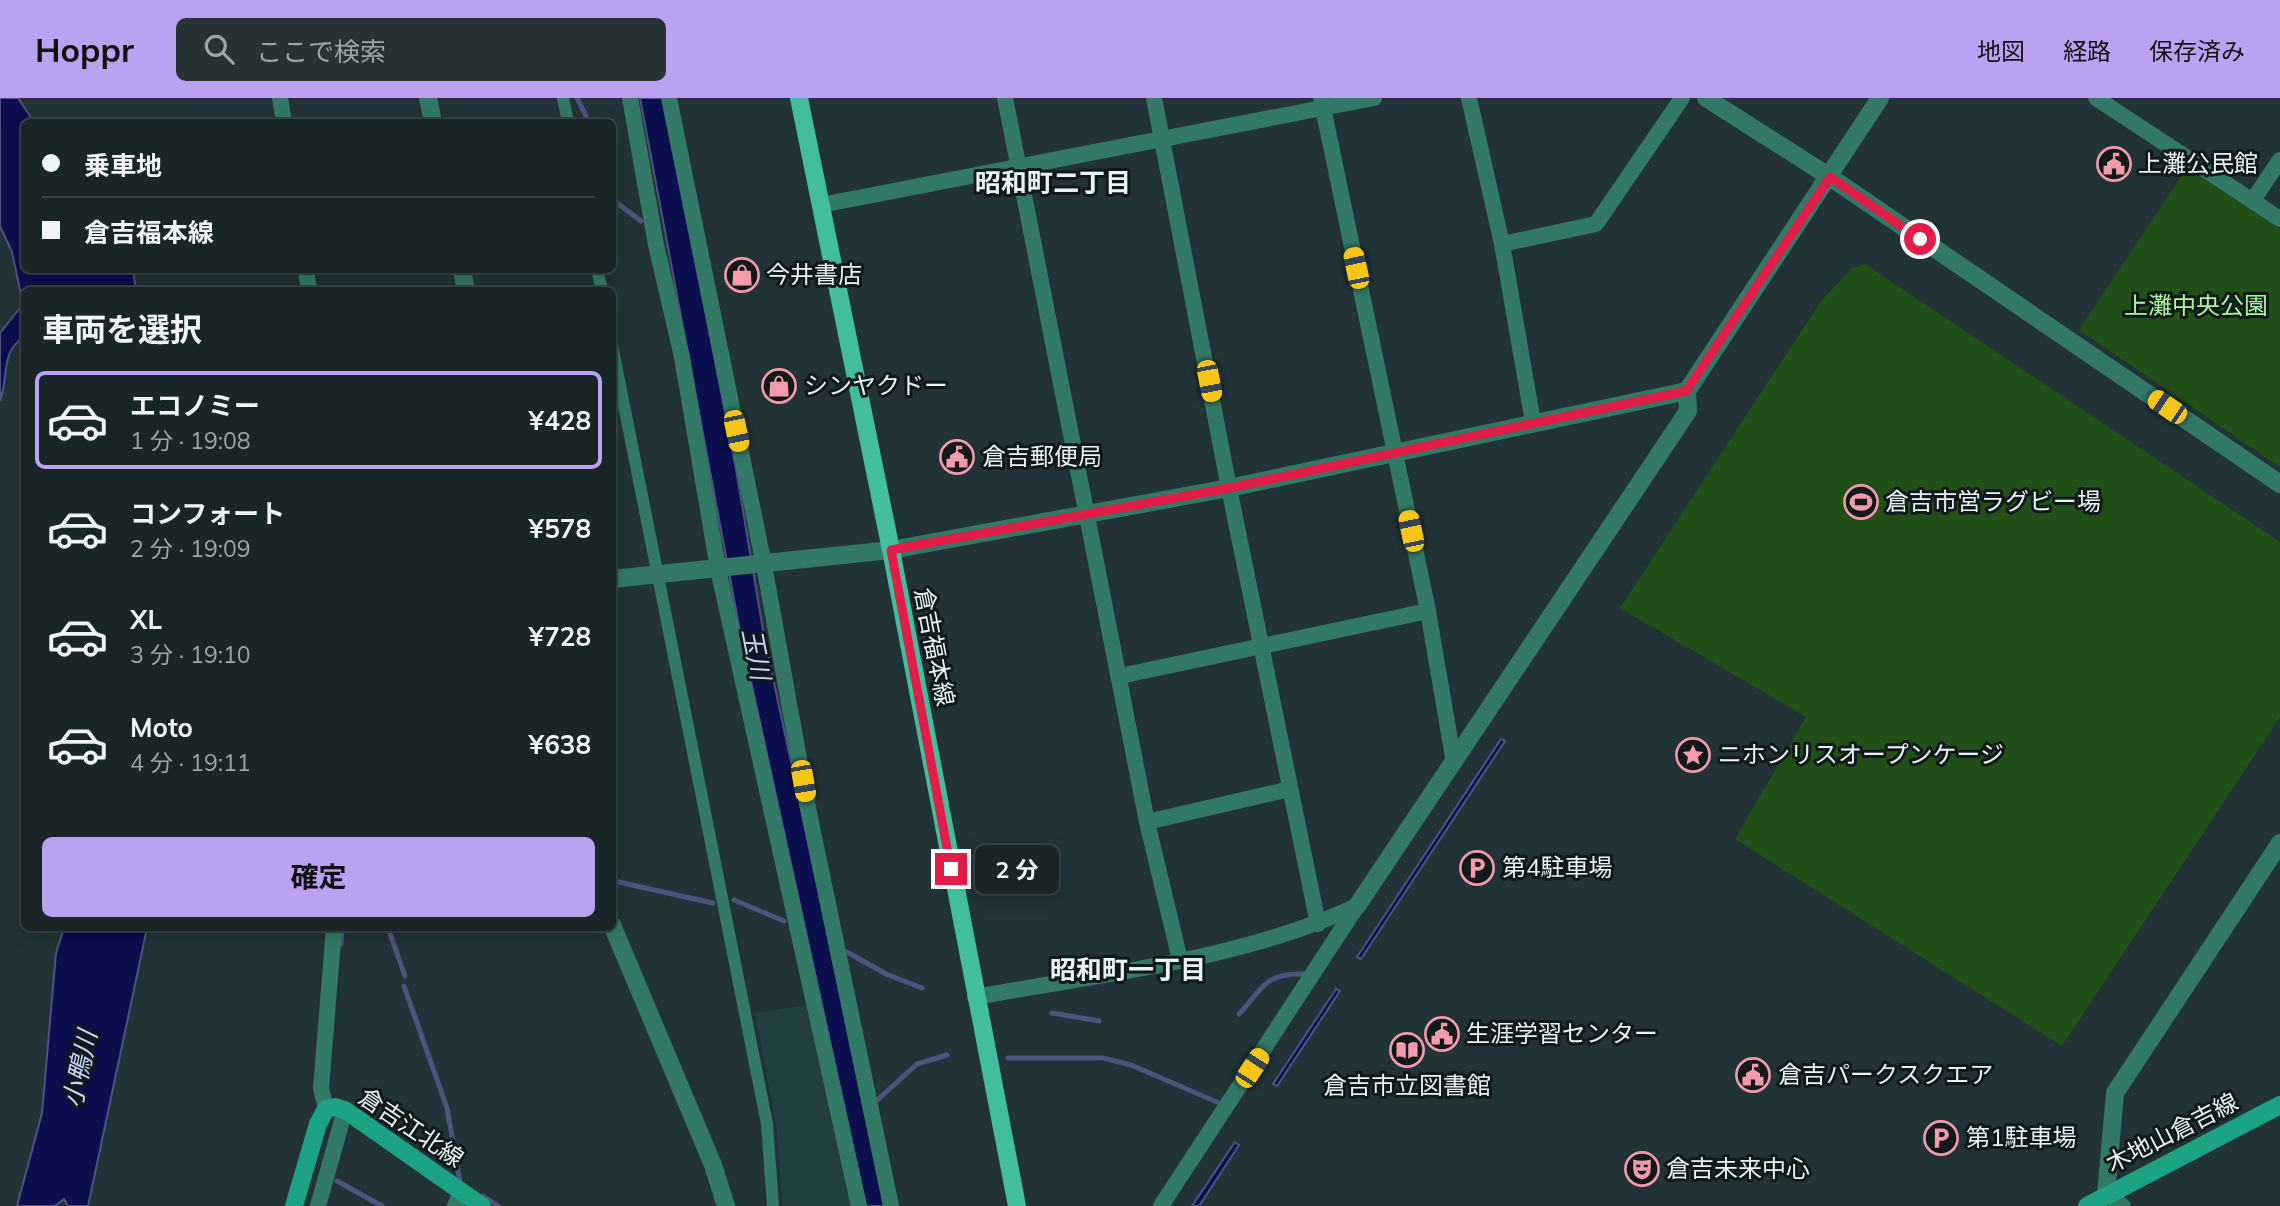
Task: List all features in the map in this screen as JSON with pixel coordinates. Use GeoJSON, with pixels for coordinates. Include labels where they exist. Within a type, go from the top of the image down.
{"type":"FeatureCollection","features":[{"type":"Feature","properties":{"kind":"main road","name":"倉吉福本線"},"geometry":{"type":"LineString","coordinates":[[799,98],[891,550],[1017,1206]]}},
{"type":"Feature","properties":{"kind":"main road","name":"木地山倉吉線"},"geometry":{"type":"LineString","coordinates":[[2087,1206],[2280,1105]]}},
{"type":"Feature","properties":{"kind":"main road","name":"倉吉江北線"},"geometry":{"type":"LineString","coordinates":[[294,1206],[318,1124],[326,1110],[334,1107],[345,1111],[458,1199],[482,1206]]}},
{"type":"Feature","properties":{"kind":"street"},"geometry":{"type":"LineString","coordinates":[[280,98],[284,119]]}},
{"type":"Feature","properties":{"kind":"street"},"geometry":{"type":"LineString","coordinates":[[428,98],[432,119]]}},
{"type":"Feature","properties":{"kind":"street"},"geometry":{"type":"LineString","coordinates":[[563,98],[567,119]]}},
{"type":"Feature","properties":{"kind":"street"},"geometry":{"type":"LineString","coordinates":[[630,98],[656,244],[682,357],[718,569],[859,1206]]}},
{"type":"Feature","properties":{"kind":"street"},"geometry":{"type":"LineString","coordinates":[[669,98],[764,565],[808,808],[891,1206]]}},
{"type":"Feature","properties":{"kind":"street"},"geometry":{"type":"LineString","coordinates":[[1005,98],[1089,514],[1147,822],[1180,960]]}},
{"type":"Feature","properties":{"kind":"street"},"geometry":{"type":"LineString","coordinates":[[1154,98],[1229,488],[1318,924]]}},
{"type":"Feature","properties":{"kind":"street"},"geometry":{"type":"LineString","coordinates":[[821,205],[1164,140],[1322,104],[1374,98]]}},
{"type":"Feature","properties":{"kind":"street"},"geometry":{"type":"LineString","coordinates":[[1469,98],[1502,244],[1533,422]]}},
{"type":"Feature","properties":{"kind":"street"},"geometry":{"type":"LineString","coordinates":[[1502,244],[1595,224],[1682,98]]}},
{"type":"Feature","properties":{"kind":"street"},"geometry":{"type":"LineString","coordinates":[[1706,98],[1830,177],[2280,484]]}},
{"type":"Feature","properties":{"kind":"street"},"geometry":{"type":"LineString","coordinates":[[1161,1206],[1357,906],[1688,411],[1686,391],[1880,98]]}},
{"type":"Feature","properties":{"kind":"street"},"geometry":{"type":"LineString","coordinates":[[2103,100],[2280,219]]}},
{"type":"Feature","properties":{"kind":"street"},"geometry":{"type":"LineString","coordinates":[[1322,104],[1427,611],[1454,763]]}},
{"type":"Feature","properties":{"kind":"street"},"geometry":{"type":"LineString","coordinates":[[2253,200],[2280,160]]}},
{"type":"Feature","properties":{"kind":"street"},"geometry":{"type":"LineString","coordinates":[[616,365],[767,1124],[773,1206]]}},
{"type":"Feature","properties":{"kind":"street"},"geometry":{"type":"LineString","coordinates":[[616,579],[891,550],[1229,488],[1686,391]]}},
{"type":"Feature","properties":{"kind":"street"},"geometry":{"type":"LineString","coordinates":[[1120,676],[1427,611]]}},
{"type":"Feature","properties":{"kind":"street"},"geometry":{"type":"LineString","coordinates":[[1147,822],[1290,789]]}},
{"type":"Feature","properties":{"kind":"street"},"geometry":{"type":"LineString","coordinates":[[2123,1206],[2106,1194],[2115,1093],[2280,843]]}},
{"type":"Feature","properties":{"kind":"street"},"geometry":{"type":"LineString","coordinates":[[975,997],[1180,960],[1318,924],[1357,906]]}},
{"type":"Feature","properties":{"kind":"street"},"geometry":{"type":"LineString","coordinates":[[326,1110],[321,1088],[334,931]]}},
{"type":"Feature","properties":{"kind":"street"},"geometry":{"type":"LineString","coordinates":[[615,931],[713,1165],[726,1206]]}},
{"type":"Feature","properties":{"kind":"street"},"geometry":{"type":"LineString","coordinates":[[318,1206],[345,1111]]}},
{"type":"Feature","properties":{"kind":"shaded area"},"geometry":{"type":"Polygon","coordinates":[[[806,1005],[852,1206],[783,1206],[776,1124],[755,1013],[806,1005]]]}},
{"type":"Feature","properties":{"kind":"green space","name":"上灘中央公園"},"geometry":{"type":"Polygon","coordinates":[[[2187,168],[2280,229],[2280,467],[2079,330],[2187,168]]]}},
{"type":"Feature","properties":{"kind":"green space"},"geometry":{"type":"Polygon","coordinates":[[[1865,264],[2280,542],[2280,717],[2062,1046],[1735,839],[1806,717],[1620,608],[1821,301],[1852,268],[1865,264]]]}},
{"type":"Feature","properties":{"kind":"water"},"geometry":{"type":"Polygon","coordinates":[[[0,98],[18,98],[32,119],[21,119],[21,273],[133,273],[136,287],[21,287],[21,295],[12,252],[0,226],[0,98]]]}},
{"type":"Feature","properties":{"kind":"water","name":"玉川"},"geometry":{"type":"Polygon","coordinates":[[[640,98],[664,98],[736,469],[764,636],[886,1206],[866,1206],[740,631],[640,98]]]}},
{"type":"Feature","properties":{"kind":"water"},"geometry":{"type":"Polygon","coordinates":[[[21,307],[21,339],[8,357],[0,401],[0,333],[21,307]]]}},
{"type":"Feature","properties":{"kind":"water"},"geometry":{"type":"Polygon","coordinates":[[[1501,739],[1505,741],[1361,959],[1357,957],[1501,739]]]}},
{"type":"Feature","properties":{"kind":"water","name":"小鴨川"},"geometry":{"type":"Polygon","coordinates":[[[63,931],[146,931],[88,1206],[68,1206],[64,1199],[55,1206],[17,1206],[42,1113],[56,953],[63,931]]]}},
{"type":"Feature","properties":{"kind":"water"},"geometry":{"type":"Polygon","coordinates":[[[1336,989],[1340,991],[1277,1086],[1273,1084],[1336,989]]]}},
{"type":"Feature","properties":{"kind":"water"},"geometry":{"type":"Polygon","coordinates":[[[1235,1142],[1239,1145],[1199,1206],[1192,1206],[1235,1142]]]}},
{"type":"Feature","properties":{"kind":"waterway"},"geometry":{"type":"LineString","coordinates":[[577,98],[588,119]]}},
{"type":"Feature","properties":{"kind":"waterway"},"geometry":{"type":"LineString","coordinates":[[616,202],[641,221]]}},
{"type":"Feature","properties":{"kind":"waterway"},"geometry":{"type":"LineString","coordinates":[[616,881],[713,903]]}},
{"type":"Feature","properties":{"kind":"waterway"},"geometry":{"type":"LineString","coordinates":[[734,900],[784,921]]}},
{"type":"Feature","properties":{"kind":"waterway"},"geometry":{"type":"LineString","coordinates":[[341,944],[342,931]]}},
{"type":"Feature","properties":{"kind":"waterway"},"geometry":{"type":"LineString","coordinates":[[389,931],[405,976]]}},
{"type":"Feature","properties":{"kind":"waterway"},"geometry":{"type":"LineString","coordinates":[[847,952],[886,974],[922,988]]}},
{"type":"Feature","properties":{"kind":"waterway"},"geometry":{"type":"LineString","coordinates":[[1239,1014],[1265,984],[1280,976],[1304,974]]}},
{"type":"Feature","properties":{"kind":"waterway"},"geometry":{"type":"LineString","coordinates":[[404,986],[447,1108],[460,1182]]}},
{"type":"Feature","properties":{"kind":"waterway"},"geometry":{"type":"LineString","coordinates":[[1052,1013],[1099,1021]]}},
{"type":"Feature","properties":{"kind":"waterway"},"geometry":{"type":"LineString","coordinates":[[874,1103],[917,1064],[947,1055]]}},
{"type":"Feature","properties":{"kind":"waterway"},"geometry":{"type":"LineString","coordinates":[[1008,1058],[1103,1058],[1131,1065],[1217,1102]]}},
{"type":"Feature","properties":{"kind":"waterway"},"geometry":{"type":"LineString","coordinates":[[337,1181],[382,1206]]}},
{"type":"Feature","properties":{"kind":"waterway"},"geometry":{"type":"LineString","coordinates":[[483,1196],[498,1206]]}},
{"type":"Feature","properties":{"kind":"place","name":"上灘公民館"},"geometry":{"type":"Point","coordinates":[2114,164]}},
{"type":"Feature","properties":{"kind":"place","name":"今井書店"},"geometry":{"type":"Point","coordinates":[742,275]}},
{"type":"Feature","properties":{"kind":"place","name":"シンヤクドー"},"geometry":{"type":"Point","coordinates":[779,386]}},
{"type":"Feature","properties":{"kind":"place","name":"倉吉郵便局"},"geometry":{"type":"Point","coordinates":[957,457]}},
{"type":"Feature","properties":{"kind":"place","name":"倉吉市営ラグビー場"},"geometry":{"type":"Point","coordinates":[1861,502]}},
{"type":"Feature","properties":{"kind":"place","name":"ニホンリスオープンケージ"},"geometry":{"type":"Point","coordinates":[1693,755]}},
{"type":"Feature","properties":{"kind":"place","name":"第4駐車場"},"geometry":{"type":"Point","coordinates":[1477,868]}},
{"type":"Feature","properties":{"kind":"place","name":"生涯学習センター"},"geometry":{"type":"Point","coordinates":[1442,1034]}},
{"type":"Feature","properties":{"kind":"place","name":"倉吉市立図書館"},"geometry":{"type":"Point","coordinates":[1407,1050]}},
{"type":"Feature","properties":{"kind":"place","name":"倉吉パークスクエア"},"geometry":{"type":"Point","coordinates":[1753,1075]}},
{"type":"Feature","properties":{"kind":"place","name":"第1駐車場"},"geometry":{"type":"Point","coordinates":[1941,1138]}},
{"type":"Feature","properties":{"kind":"place","name":"倉吉未来中心"},"geometry":{"type":"Point","coordinates":[1642,1169]}},
{"type":"Feature","properties":{"kind":"district","name":"昭和町二丁目"},"geometry":{"type":"Point","coordinates":[1053,183]}},
{"type":"Feature","properties":{"kind":"district","name":"昭和町一丁目"},"geometry":{"type":"Point","coordinates":[1128,970]}},
{"type":"Feature","properties":{"kind":"route"},"geometry":{"type":"LineString","coordinates":[[951,869],[891,550],[1229,488],[1686,391],[1830,177],[1920,239]]}}]}
